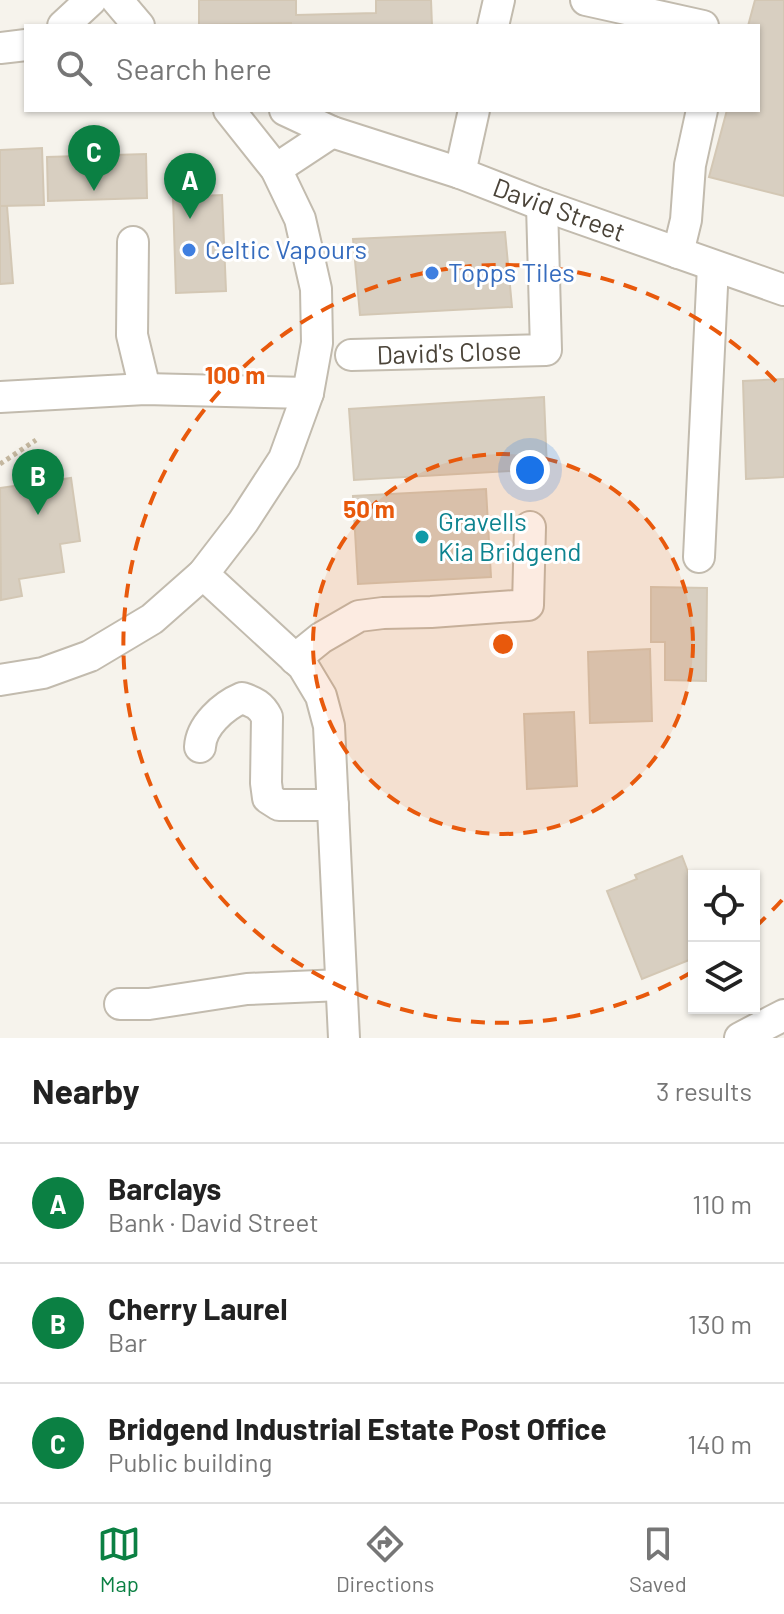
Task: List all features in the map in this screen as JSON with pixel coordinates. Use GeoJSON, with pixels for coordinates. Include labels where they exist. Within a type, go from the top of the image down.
{"type":"FeatureCollection","features":[{"type":"Feature","properties":{"kind":"street"},"geometry":{"type":"LineString","coordinates":[[65,24],[91,0]]}},
{"type":"Feature","properties":{"kind":"street"},"geometry":{"type":"LineString","coordinates":[[117,0],[137,24]]}},
{"type":"Feature","properties":{"kind":"street"},"geometry":{"type":"LineString","coordinates":[[493,24],[499,0]]}},
{"type":"Feature","properties":{"kind":"street"},"geometry":{"type":"LineString","coordinates":[[586,0],[694,24]]}},
{"type":"Feature","properties":{"kind":"street"},"geometry":{"type":"LineString","coordinates":[[0,48],[24,45]]}},
{"type":"Feature","properties":{"kind":"street"},"geometry":{"type":"LineString","coordinates":[[0,680],[43,673],[90,656],[152,619],[203,574],[243,522],[284,459],[308,393],[317,343],[316,289],[300,219],[276,169],[231,112]]}},
{"type":"Feature","properties":{"kind":"street","name":"David Street"},"geometry":{"type":"LineString","coordinates":[[289,112],[332,132],[460,173],[784,290]]}},
{"type":"Feature","properties":{"kind":"street"},"geometry":{"type":"LineString","coordinates":[[460,173],[474,112]]}},
{"type":"Feature","properties":{"kind":"street"},"geometry":{"type":"LineString","coordinates":[[678,253],[686,220],[690,165],[702,112]]}},
{"type":"Feature","properties":{"kind":"street"},"geometry":{"type":"LineString","coordinates":[[276,169],[332,132]]}},
{"type":"Feature","properties":{"kind":"street","name":"David's Close"},"geometry":{"type":"LineString","coordinates":[[351,355],[546,350],[542,205]]}},
{"type":"Feature","properties":{"kind":"street"},"geometry":{"type":"LineString","coordinates":[[133,242],[132,335],[145,389]]}},
{"type":"Feature","properties":{"kind":"street"},"geometry":{"type":"LineString","coordinates":[[699,557],[713,266]]}},
{"type":"Feature","properties":{"kind":"street"},"geometry":{"type":"LineString","coordinates":[[0,397],[145,389],[308,393]]}},
{"type":"Feature","properties":{"kind":"street"},"geometry":{"type":"LineString","coordinates":[[295,659],[321,638],[359,616],[528,605],[530,527]]}},
{"type":"Feature","properties":{"kind":"street"},"geometry":{"type":"LineString","coordinates":[[203,574],[303,666],[321,696],[329,726],[344,1038]]}},
{"type":"Feature","properties":{"kind":"street"},"geometry":{"type":"LineString","coordinates":[[200,747],[201,738],[210,723],[232,702],[242,698],[253,702],[262,708],[267,717],[268,798],[279,805],[333,805]]}},
{"type":"Feature","properties":{"kind":"street"},"geometry":{"type":"LineString","coordinates":[[120,1004],[149,1004],[247,989],[341,985]]}},
{"type":"Feature","properties":{"kind":"street"},"geometry":{"type":"LineString","coordinates":[[740,1038],[784,1015]]}},
{"type":"Feature","properties":{"kind":"path"},"geometry":{"type":"LineString","coordinates":[[0,464],[36,440]]}},
{"type":"Feature","properties":{"kind":"building"},"geometry":{"type":"Polygon","coordinates":[[[199,0],[296,0],[296,15],[376,13],[376,0],[431,0],[432,24],[199,24],[199,0]]]}},
{"type":"Feature","properties":{"kind":"building"},"geometry":{"type":"Polygon","coordinates":[[[755,0],[784,0],[784,196],[709,177],[726,112],[760,112],[760,24],[749,24],[755,0]]]}},
{"type":"Feature","properties":{"kind":"building"},"geometry":{"type":"Polygon","coordinates":[[[42,148],[44,205],[0,206],[0,150],[42,148]]]}},
{"type":"Feature","properties":{"kind":"building"},"geometry":{"type":"Polygon","coordinates":[[[146,154],[147,198],[48,201],[47,157],[146,154]]]}},
{"type":"Feature","properties":{"kind":"building"},"geometry":{"type":"Polygon","coordinates":[[[222,195],[226,291],[176,293],[173,197],[222,195]]]}},
{"type":"Feature","properties":{"kind":"building"},"geometry":{"type":"Polygon","coordinates":[[[0,206],[7,206],[13,283],[0,284],[0,206]]]}},
{"type":"Feature","properties":{"kind":"building","name":"Topps Tiles"},"geometry":{"type":"Polygon","coordinates":[[[505,232],[512,307],[360,315],[353,239],[505,232]]]}},
{"type":"Feature","properties":{"kind":"building"},"geometry":{"type":"Polygon","coordinates":[[[784,379],[784,477],[746,479],[743,381],[784,379]]]}},
{"type":"Feature","properties":{"kind":"building"},"geometry":{"type":"Polygon","coordinates":[[[544,397],[547,469],[354,480],[349,409],[544,397]]]}},
{"type":"Feature","properties":{"kind":"building"},"geometry":{"type":"Polygon","coordinates":[[[71,478],[80,541],[60,544],[64,572],[19,579],[22,596],[1,600],[0,488],[71,478]]]}},
{"type":"Feature","properties":{"kind":"building","name":"Gravells Kia Bridgend"},"geometry":{"type":"Polygon","coordinates":[[[486,489],[491,577],[358,584],[353,496],[486,489]]]}},
{"type":"Feature","properties":{"kind":"building"},"geometry":{"type":"Polygon","coordinates":[[[651,587],[707,588],[706,681],[665,680],[665,642],[651,642],[651,587]]]}},
{"type":"Feature","properties":{"kind":"building"},"geometry":{"type":"Polygon","coordinates":[[[650,649],[652,721],[590,723],[588,652],[650,649]]]}},
{"type":"Feature","properties":{"kind":"building"},"geometry":{"type":"Polygon","coordinates":[[[574,712],[577,786],[527,789],[524,714],[574,712]]]}},
{"type":"Feature","properties":{"kind":"building"},"geometry":{"type":"Polygon","coordinates":[[[682,856],[688,872],[688,960],[642,979],[607,891],[637,879],[635,875],[682,856]]]}},
{"type":"Feature","properties":{"kind":"place","name":"Bridgend Industrial Estate Post Office"},"geometry":{"type":"Point","coordinates":[94,191]}},
{"type":"Feature","properties":{"kind":"place","name":"Barclays"},"geometry":{"type":"Point","coordinates":[190,219]}},
{"type":"Feature","properties":{"kind":"place","name":"Celtic Vapours"},"geometry":{"type":"Point","coordinates":[189,250]}},
{"type":"Feature","properties":{"kind":"place","name":"Topps Tiles"},"geometry":{"type":"Point","coordinates":[432,273]}},
{"type":"Feature","properties":{"kind":"place","name":"Cherry Laurel"},"geometry":{"type":"Point","coordinates":[38,515]}},
{"type":"Feature","properties":{"kind":"place","name":"Gravells Kia Bridgend"},"geometry":{"type":"Point","coordinates":[422,537]}}]}
